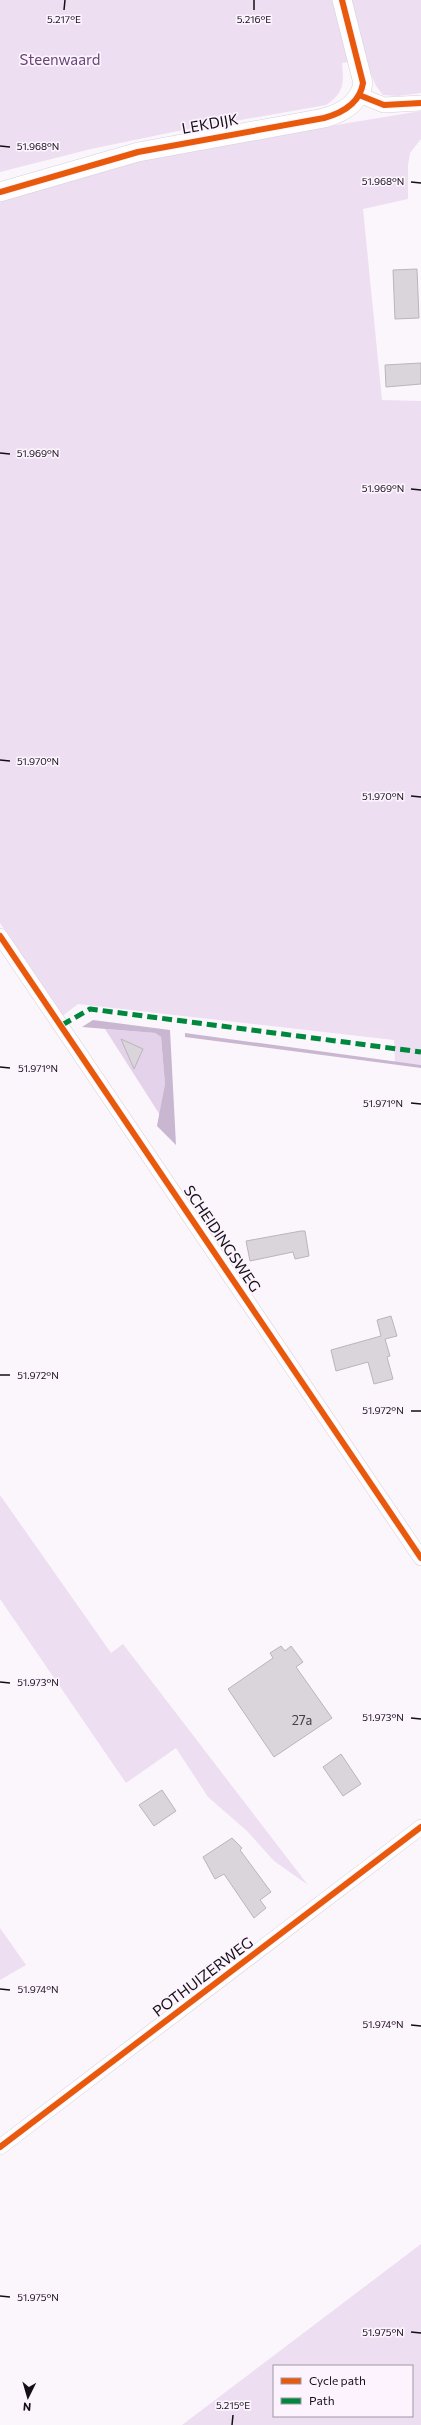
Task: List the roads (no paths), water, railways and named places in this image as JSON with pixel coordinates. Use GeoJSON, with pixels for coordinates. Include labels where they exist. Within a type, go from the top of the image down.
{"type":"FeatureCollection","features":[{"type":"Feature","properties":{"kind":"street"},"geometry":{"type":"LineString","coordinates":[[342,0],[363,82],[359,95],[384,105],[421,103]]}},
{"type":"Feature","properties":{"kind":"street","name":"LEKDIJK"},"geometry":{"type":"LineString","coordinates":[[0,192],[138,152],[331,116],[347,108],[359,95]]}},
{"type":"Feature","properties":{"kind":"street","name":"SCHEIDINGSWEG"},"geometry":{"type":"LineString","coordinates":[[0,936],[421,1558]]}},
{"type":"Feature","properties":{"kind":"street","name":"POTHUIZERWEG"},"geometry":{"type":"LineString","coordinates":[[0,2147],[421,1827]]}},
{"type":"Feature","properties":{"kind":"park label","name":"Steenwaard"},"geometry":{"type":"Point","coordinates":[60,60]}}]}
